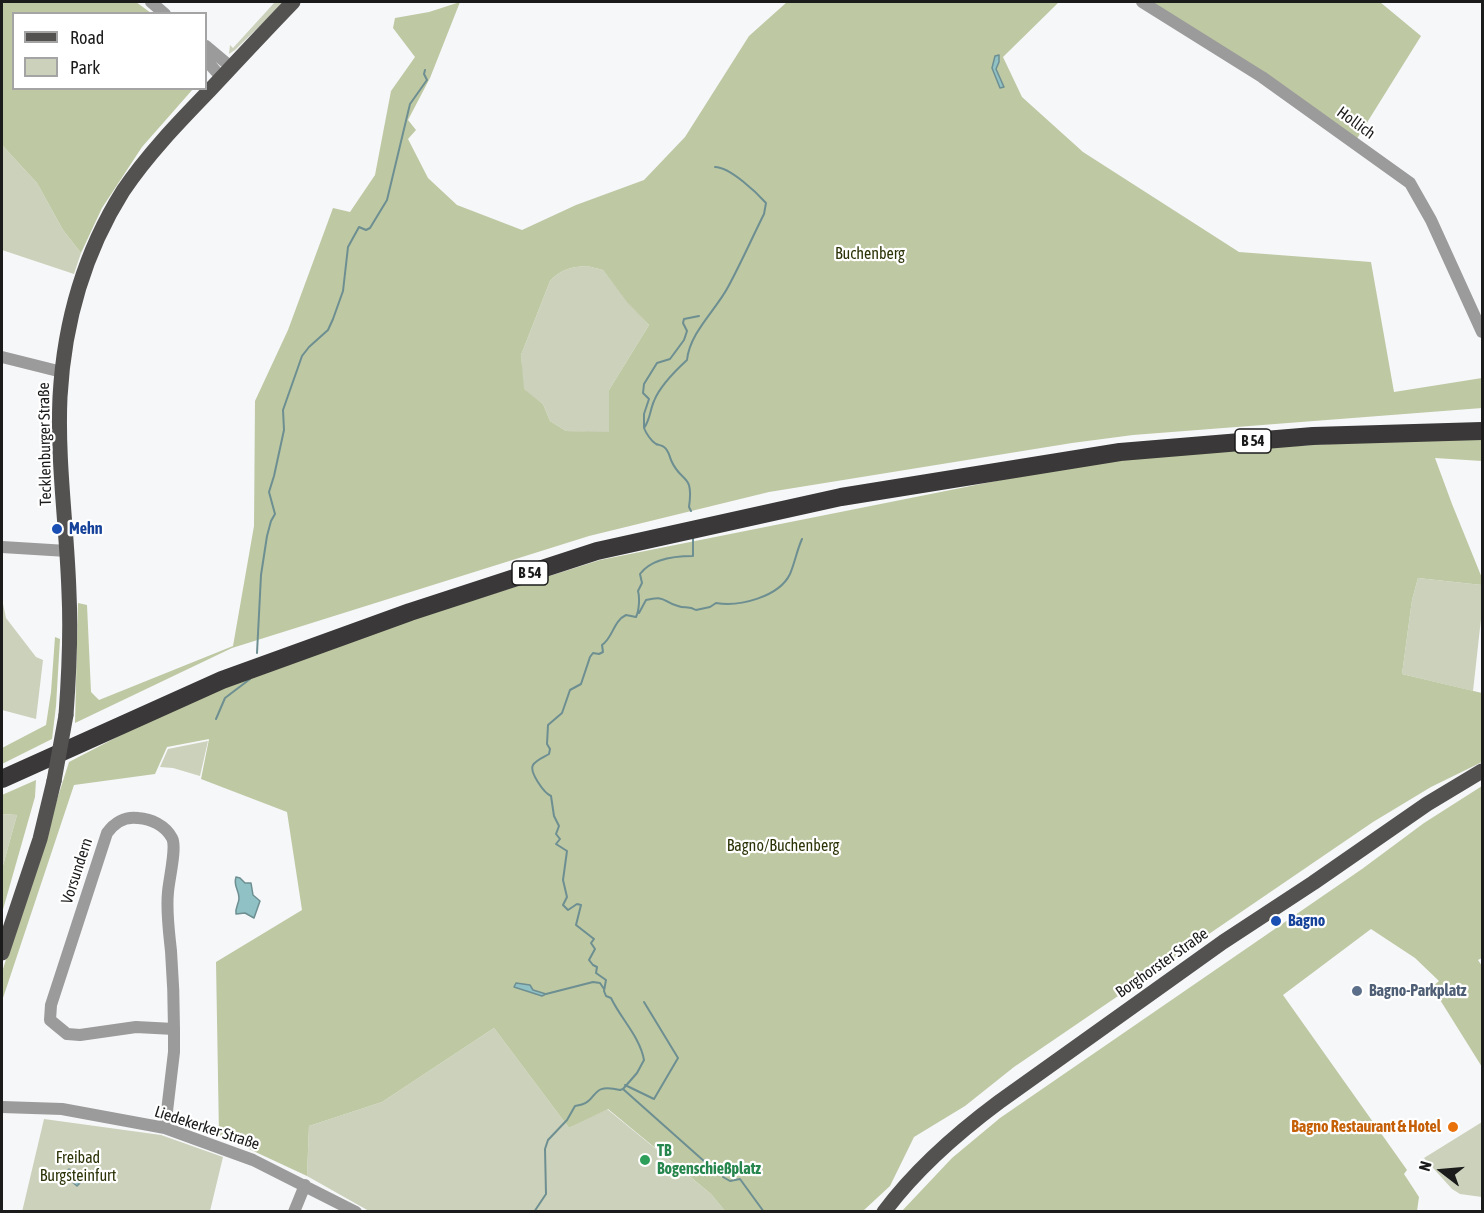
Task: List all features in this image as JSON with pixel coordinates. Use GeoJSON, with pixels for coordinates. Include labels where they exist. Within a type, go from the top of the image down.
{"type":"FeatureCollection","features":[{"type":"Feature","properties":{"kind":"highway","name":"B 54"},"geometry":{"type":"LineString","coordinates":[[2,771],[218,672],[407,604],[595,545],[840,490],[968,466],[1109,446],[1311,429],[1482,423]]}},
{"type":"Feature","properties":{"kind":"highway","name":"B 54"},"geometry":{"type":"LineString","coordinates":[[2,779],[222,680],[410,612],[597,551],[841,497],[1120,452],[1313,436],[1482,431]]}},
{"type":"Feature","properties":{"kind":"main road","name":"Tecklenburger Straße"},"geometry":{"type":"LineString","coordinates":[[2,952],[40,839],[54,782],[66,715],[70,655],[60,399],[70,320],[81,281],[94,244],[124,190],[172,129],[293,2]]}},
{"type":"Feature","properties":{"kind":"main road","name":"Borghorster Straße"},"geometry":{"type":"LineString","coordinates":[[884,1212],[930,1159],[999,1102],[1223,942],[1427,804],[1482,771]]}},
{"type":"Feature","properties":{"kind":"street"},"geometry":{"type":"LineString","coordinates":[[151,2],[163,12]]}},
{"type":"Feature","properties":{"kind":"street","name":"Hollich"},"geometry":{"type":"LineString","coordinates":[[1142,2],[1262,77],[1410,183],[1431,220],[1482,332]]}},
{"type":"Feature","properties":{"kind":"street"},"geometry":{"type":"LineString","coordinates":[[207,47],[226,72]]}},
{"type":"Feature","properties":{"kind":"street"},"geometry":{"type":"LineString","coordinates":[[207,61],[226,72]]}},
{"type":"Feature","properties":{"kind":"street"},"geometry":{"type":"LineString","coordinates":[[2,357],[62,372]]}},
{"type":"Feature","properties":{"kind":"street"},"geometry":{"type":"LineString","coordinates":[[2,547],[66,551]]}},
{"type":"Feature","properties":{"kind":"street","name":"Vorsundern"},"geometry":{"type":"LineString","coordinates":[[165,1128],[174,1052],[174,1029],[174,998],[167,902],[175,850],[173,839],[165,828],[146,819],[133,817],[113,824],[107,833],[51,1005],[50,1020],[67,1034],[73,1035],[136,1027],[174,1029]]}},
{"type":"Feature","properties":{"kind":"street","name":"Liedekerker Straße"},"geometry":{"type":"LineString","coordinates":[[2,1107],[62,1109],[165,1128],[253,1160],[305,1185],[335,1207],[356,1212]]}},
{"type":"Feature","properties":{"kind":"street"},"geometry":{"type":"LineString","coordinates":[[294,1212],[305,1185]]}},
{"type":"Feature","properties":{"kind":"green space"},"geometry":{"type":"Polygon","coordinates":[[[2,2],[136,2],[150,12],[12,12],[12,90],[192,90],[142,147],[102,208],[81,253],[63,230],[37,183],[2,145],[2,2]]]}},
{"type":"Feature","properties":{"kind":"green space"},"geometry":{"type":"Polygon","coordinates":[[[275,2],[284,2],[229,54],[230,45],[233,48],[275,2]]]}},
{"type":"Feature","properties":{"kind":"green space","name":"Buchenberg"},"geometry":{"type":"Polygon","coordinates":[[[460,2],[430,78],[408,120],[416,130],[408,139],[428,178],[457,205],[522,230],[576,205],[644,180],[685,137],[749,36],[787,2],[1059,2],[1003,57],[1022,97],[1083,152],[1239,252],[1371,262],[1394,392],[1482,378],[1482,408],[1133,435],[769,492],[589,536],[232,648],[75,723],[78,603],[87,605],[91,692],[99,700],[233,646],[254,526],[255,401],[288,330],[333,208],[350,212],[375,175],[391,91],[415,57],[393,28],[395,18],[429,12],[460,2]],[[587,266],[571,268],[562,271],[550,281],[521,355],[524,389],[543,404],[550,421],[566,431],[609,432],[609,390],[649,325],[627,302],[603,270],[587,266]]]}},
{"type":"Feature","properties":{"kind":"green space"},"geometry":{"type":"Polygon","coordinates":[[[1135,2],[1380,2],[1421,36],[1353,145],[1262,77],[1135,2]]]}},
{"type":"Feature","properties":{"kind":"green space"},"geometry":{"type":"Polygon","coordinates":[[[2,145],[37,183],[63,230],[81,253],[74,274],[2,250],[2,145]]]}},
{"type":"Feature","properties":{"kind":"green space"},"geometry":{"type":"Polygon","coordinates":[[[587,266],[603,270],[649,325],[609,390],[610,433],[566,431],[550,421],[543,404],[523,389],[521,355],[550,281],[567,269],[587,266]]]}},
{"type":"Feature","properties":{"kind":"green space","name":"Bagno/Buchenberg"},"geometry":{"type":"Polygon","coordinates":[[[1482,439],[1482,461],[1435,458],[1482,578],[1482,585],[1418,578],[1412,600],[1402,674],[1482,693],[1482,762],[1431,787],[1373,822],[1014,1067],[965,1106],[914,1137],[890,1186],[863,1211],[725,1211],[711,1194],[608,1109],[569,1128],[494,1028],[382,1102],[309,1126],[307,1176],[219,1135],[216,962],[302,910],[287,812],[201,779],[209,739],[167,747],[155,774],[74,785],[2,1001],[2,972],[69,762],[190,699],[303,654],[600,560],[1121,456],[1382,441],[1482,439]]]}},
{"type":"Feature","properties":{"kind":"green space"},"geometry":{"type":"Polygon","coordinates":[[[1418,578],[1482,585],[1482,610],[1473,691],[1402,674],[1412,600],[1418,578]]]}},
{"type":"Feature","properties":{"kind":"green space"},"geometry":{"type":"Polygon","coordinates":[[[2,599],[6,618],[36,657],[43,660],[36,719],[2,710],[2,599]]]}},
{"type":"Feature","properties":{"kind":"green space"},"geometry":{"type":"Polygon","coordinates":[[[55,637],[60,639],[52,739],[2,764],[2,748],[46,725],[55,637]]]}},
{"type":"Feature","properties":{"kind":"green space"},"geometry":{"type":"Polygon","coordinates":[[[208,741],[200,776],[173,768],[160,767],[168,749],[208,741]]]}},
{"type":"Feature","properties":{"kind":"green space"},"geometry":{"type":"Polygon","coordinates":[[[36,780],[35,797],[2,913],[2,869],[17,815],[2,814],[2,795],[36,780]]]}},
{"type":"Feature","properties":{"kind":"green space"},"geometry":{"type":"Polygon","coordinates":[[[1482,786],[1482,958],[1478,960],[1482,966],[1482,1067],[1432,987],[1439,981],[1415,958],[1371,929],[1283,995],[1407,1170],[1404,1174],[1419,1197],[1417,1211],[901,1212],[952,1158],[1000,1118],[1362,869],[1424,823],[1482,786]]]}},
{"type":"Feature","properties":{"kind":"green space"},"geometry":{"type":"Polygon","coordinates":[[[2,814],[17,815],[2,869],[2,814]]]}},
{"type":"Feature","properties":{"kind":"green space"},"geometry":{"type":"Polygon","coordinates":[[[494,1028],[569,1128],[607,1109],[711,1194],[725,1211],[369,1211],[307,1176],[309,1126],[382,1102],[494,1028]]]}},
{"type":"Feature","properties":{"kind":"green space","name":"Freibad Burgsteinfurt"},"geometry":{"type":"Polygon","coordinates":[[[44,1119],[161,1135],[223,1157],[210,1211],[22,1212],[44,1119]]]}},
{"type":"Feature","properties":{"kind":"green space"},"geometry":{"type":"Polygon","coordinates":[[[1482,1122],[1482,1197],[1460,1194],[1452,1189],[1424,1158],[1482,1122]]]}},
{"type":"Feature","properties":{"kind":"water"},"geometry":{"type":"Polygon","coordinates":[[[999,55],[996,69],[1004,87],[1000,88],[992,68],[995,56],[999,55]]]}},
{"type":"Feature","properties":{"kind":"water"},"geometry":{"type":"Polygon","coordinates":[[[236,877],[245,883],[251,883],[253,895],[260,901],[254,918],[245,913],[236,914],[239,898],[235,883],[236,877]]]}},
{"type":"Feature","properties":{"kind":"water"},"geometry":{"type":"Polygon","coordinates":[[[516,983],[530,985],[533,990],[546,994],[542,996],[514,987],[516,983]]]}},
{"type":"Feature","properties":{"kind":"water"},"geometry":{"type":"Polygon","coordinates":[[[69,1169],[82,1181],[77,1186],[64,1175],[69,1169]]]}},
{"type":"Feature","properties":{"kind":"waterway"},"geometry":{"type":"LineString","coordinates":[[257,653],[261,575],[267,536],[275,514],[269,492],[284,430],[283,410],[302,356],[328,330],[333,319],[343,291],[348,247],[359,227],[366,230],[370,228],[387,200],[410,104],[427,80],[425,70]]}},
{"type":"Feature","properties":{"kind":"waterway"},"geometry":{"type":"LineString","coordinates":[[691,511],[689,507],[690,488],[686,479],[675,467],[667,450],[652,441],[644,428],[657,395],[668,379],[687,360],[698,331],[728,287],[764,214],[766,203],[750,187],[728,171],[715,167]]}},
{"type":"Feature","properties":{"kind":"waterway"},"geometry":{"type":"LineString","coordinates":[[644,428],[644,414],[649,399],[643,393],[644,384],[657,363],[670,359],[684,340],[687,331],[683,323],[684,319],[699,316]]}},
{"type":"Feature","properties":{"kind":"waterway"},"geometry":{"type":"LineString","coordinates":[[534,1212],[546,1194],[545,1149],[548,1140],[567,1120],[575,1106],[588,1101],[603,1089],[623,1089],[637,1073],[644,1060],[634,1036],[611,998],[606,996],[604,991],[606,980],[596,973],[597,967],[589,960],[595,949],[591,943],[594,939],[576,925],[581,905],[577,904],[568,910],[563,905],[567,897],[563,880],[567,851],[556,844],[560,839],[556,834],[559,826],[554,816],[551,796],[538,782],[532,768],[538,760],[549,754],[548,725],[562,713],[570,690],[581,684],[590,657],[593,653],[603,652],[602,645],[622,618],[626,615],[636,617],[639,604],[638,591],[642,583],[640,574],[657,562],[693,556],[693,538]]}},
{"type":"Feature","properties":{"kind":"waterway"},"geometry":{"type":"LineString","coordinates":[[639,613],[646,600],[653,599],[661,599],[680,607],[696,610],[716,603],[747,602],[757,599],[777,589],[785,582],[802,539]]}},
{"type":"Feature","properties":{"kind":"waterway"},"geometry":{"type":"LineString","coordinates":[[216,719],[225,698],[250,679]]}},
{"type":"Feature","properties":{"kind":"waterway"},"geometry":{"type":"LineString","coordinates":[[546,994],[593,982],[600,983],[604,989]]}},
{"type":"Feature","properties":{"kind":"waterway"},"geometry":{"type":"LineString","coordinates":[[625,1085],[654,1099],[678,1058],[644,1002]]}},
{"type":"Feature","properties":{"kind":"waterway"},"geometry":{"type":"LineString","coordinates":[[623,1089],[714,1170]]}},
{"type":"Feature","properties":{"kind":"waterway"},"geometry":{"type":"LineString","coordinates":[[723,1177],[730,1181],[740,1179],[764,1212]]}},
{"type":"Feature","properties":{"kind":"place","name":"Mehn"},"geometry":{"type":"Point","coordinates":[57,529]}},
{"type":"Feature","properties":{"kind":"place","name":"Bagno"},"geometry":{"type":"Point","coordinates":[1276,921]}},
{"type":"Feature","properties":{"kind":"place","name":"Bagno-Parkplatz"},"geometry":{"type":"Point","coordinates":[1357,991]}},
{"type":"Feature","properties":{"kind":"place","name":"Bagno Restaurant & Hotel"},"geometry":{"type":"Point","coordinates":[1453,1127]}},
{"type":"Feature","properties":{"kind":"place","name":"TB Bogenschießplatz"},"geometry":{"type":"Point","coordinates":[645,1160]}}]}
